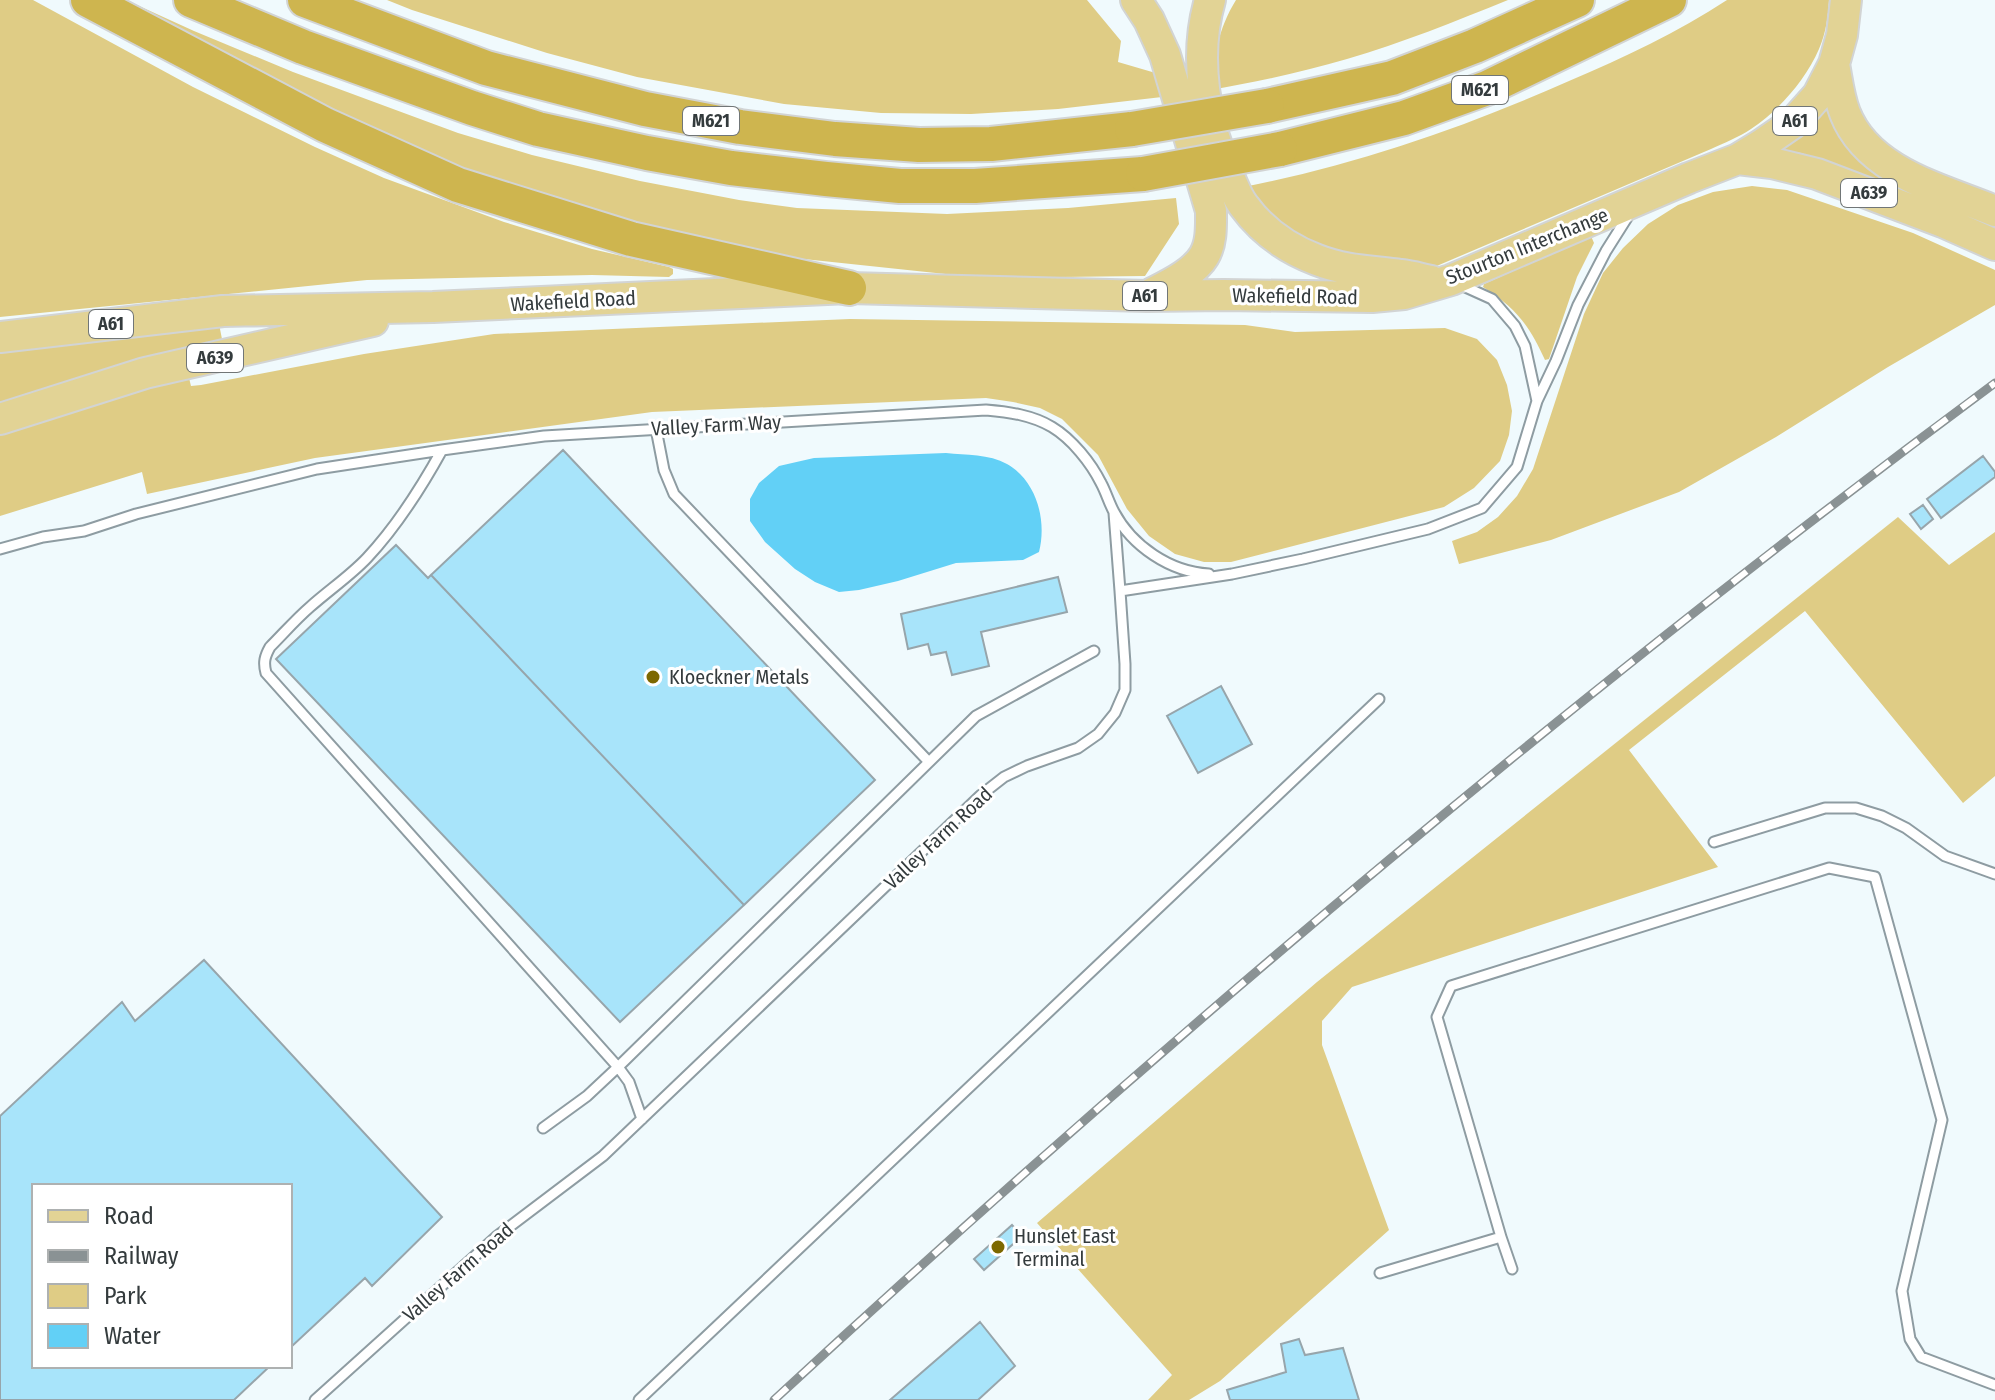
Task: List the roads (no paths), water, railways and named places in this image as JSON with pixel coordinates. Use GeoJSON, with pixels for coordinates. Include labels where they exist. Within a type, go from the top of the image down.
{"type":"FeatureCollection","features":[{"type":"Feature","properties":{"kind":"highway"},"geometry":{"type":"LineString","coordinates":[[88,0],[325,125],[458,185],[631,239],[849,288]]}},
{"type":"Feature","properties":{"kind":"highway","name":"M621"},"geometry":{"type":"LineString","coordinates":[[191,0],[303,47],[538,129],[731,168],[900,186],[975,186],[1143,174],[1280,149],[1404,118],[1487,88],[1669,0]]}},
{"type":"Feature","properties":{"kind":"highway","name":"M621"},"geometry":{"type":"LineString","coordinates":[[305,0],[486,68],[645,109],[740,127],[835,139],[919,145],[991,144],[1132,129],[1267,106],[1392,78],[1475,46],[1577,0]]}},
{"type":"Feature","properties":{"kind":"main road","name":"Wakefield Road"},"geometry":{"type":"LineString","coordinates":[[1136,0],[1165,55],[1211,211],[1211,236],[1204,257],[1182,278],[1147,296]]}},
{"type":"Feature","properties":{"kind":"main road","name":"Stourton Interchange"},"geometry":{"type":"LineString","coordinates":[[1210,0],[1203,28],[1202,63],[1207,102],[1219,154],[1242,204],[1266,231],[1290,248],[1318,260],[1349,270],[1446,282],[1738,159],[1793,123],[1818,95],[1834,64],[1842,35],[1846,0]]}},
{"type":"Feature","properties":{"kind":"main road","name":"A639"},"geometry":{"type":"LineString","coordinates":[[1834,64],[1844,112],[1856,134],[1871,150],[1885,162],[1923,182],[1995,211]]}},
{"type":"Feature","properties":{"kind":"main road","name":"A639"},"geometry":{"type":"LineString","coordinates":[[1738,159],[1772,163],[1817,174],[1995,245]]}},
{"type":"Feature","properties":{"kind":"main road","name":"Wakefield Road"},"geometry":{"type":"LineString","coordinates":[[0,337],[223,311],[433,307],[849,288],[1147,296],[1372,297],[1404,294],[1446,282]]}},
{"type":"Feature","properties":{"kind":"main road","name":"A639"},"geometry":{"type":"LineString","coordinates":[[0,419],[145,373],[433,307]]}},
{"type":"Feature","properties":{"kind":"lane"},"geometry":{"type":"LineString","coordinates":[[1120,591],[1232,574],[1428,529],[1482,508],[1517,467],[1537,401],[1578,305],[1606,251],[1639,200]]}},
{"type":"Feature","properties":{"kind":"lane"},"geometry":{"type":"LineString","coordinates":[[1446,282],[1492,299],[1515,326],[1525,346],[1537,401]]}},
{"type":"Feature","properties":{"kind":"lane","name":"Valley Farm Way"},"geometry":{"type":"LineString","coordinates":[[0,549],[43,537],[84,531],[136,514],[317,469],[442,450],[544,436],[986,410],[1011,412],[1036,419],[1055,429],[1089,463],[1114,513],[1132,537],[1150,553],[1175,568],[1205,574],[1232,574]]}},
{"type":"Feature","properties":{"kind":"lane"},"geometry":{"type":"LineString","coordinates":[[656,429],[664,470],[674,494],[929,762]]}},
{"type":"Feature","properties":{"kind":"lane"},"geometry":{"type":"LineString","coordinates":[[442,450],[414,497],[382,541],[270,647],[263,664],[266,673],[618,1067],[629,1082],[642,1119]]}},
{"type":"Feature","properties":{"kind":"lane","name":"Valley Farm Road"},"geometry":{"type":"LineString","coordinates":[[315,1400],[496,1237],[603,1156],[981,795],[1004,777],[1078,748],[1098,734],[1115,713],[1125,690],[1114,513]]}},
{"type":"Feature","properties":{"kind":"lane"},"geometry":{"type":"LineString","coordinates":[[543,1128],[587,1096],[618,1067],[976,716],[1094,651]]}},
{"type":"Feature","properties":{"kind":"lane"},"geometry":{"type":"LineString","coordinates":[[639,1400],[1379,699]]}},
{"type":"Feature","properties":{"kind":"lane"},"geometry":{"type":"LineString","coordinates":[[1714,842],[1825,808],[1856,808],[1906,828],[1945,856],[1995,874]]}},
{"type":"Feature","properties":{"kind":"lane"},"geometry":{"type":"LineString","coordinates":[[1512,1269],[1437,1017],[1451,986],[1829,868],[1875,877],[1942,1120],[1902,1291],[1910,1339],[1921,1357],[1995,1385]]}},
{"type":"Feature","properties":{"kind":"lane"},"geometry":{"type":"LineString","coordinates":[[1380,1273],[1501,1237]]}},
{"type":"Feature","properties":{"kind":"water"},"geometry":{"type":"Polygon","coordinates":[[[946,453],[993,458],[1017,471],[1037,503],[1042,528],[1039,552],[1023,560],[956,563],[898,581],[839,592],[795,569],[765,542],[750,521],[750,499],[759,483],[779,466],[814,458],[946,453]]]}},
{"type":"Feature","properties":{"kind":"railway"},"geometry":{"type":"LineString","coordinates":[[774,1400],[1069,1134],[1371,875],[1679,624],[1995,383]]}},
{"type":"Feature","properties":{"kind":"place","name":"Kloeckner Metals"},"geometry":{"type":"Point","coordinates":[653,677]}},
{"type":"Feature","properties":{"kind":"place","name":"Hunslet East Terminal"},"geometry":{"type":"Point","coordinates":[998,1247]}}]}
